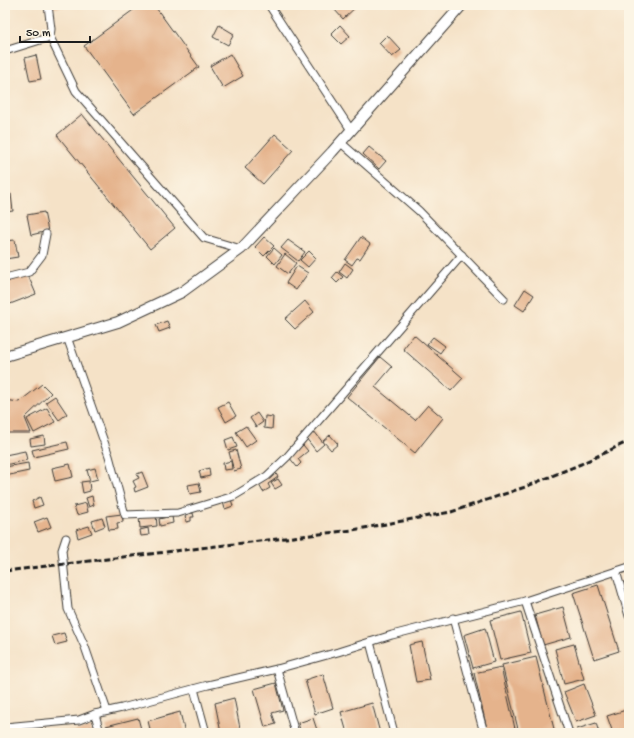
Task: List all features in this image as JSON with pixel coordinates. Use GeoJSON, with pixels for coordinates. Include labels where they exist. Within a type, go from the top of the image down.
{"type":"FeatureCollection","features":[{"type":"Feature","properties":{"kind":"street"},"geometry":{"type":"LineString","coordinates":[[48,5],[51,28],[50,37],[76,92],[204,238],[242,249]]}},
{"type":"Feature","properties":{"kind":"street"},"geometry":{"type":"LineString","coordinates":[[269,5],[351,130]]}},
{"type":"Feature","properties":{"kind":"street"},"geometry":{"type":"LineString","coordinates":[[5,356],[118,322],[182,292],[242,249],[351,130],[462,5]]}},
{"type":"Feature","properties":{"kind":"street"},"geometry":{"type":"LineString","coordinates":[[5,51],[50,37]]}},
{"type":"Feature","properties":{"kind":"street"},"geometry":{"type":"LineString","coordinates":[[340,142],[419,211],[504,299]]}},
{"type":"Feature","properties":{"kind":"street"},"geometry":{"type":"LineString","coordinates":[[5,278],[29,272],[42,255],[46,234]]}},
{"type":"Feature","properties":{"kind":"street"},"geometry":{"type":"LineString","coordinates":[[67,337],[109,456],[125,515],[178,513],[234,496],[267,476],[287,457],[462,255]]}},
{"type":"Feature","properties":{"kind":"street"},"geometry":{"type":"LineString","coordinates":[[66,538],[62,550],[68,609],[85,647],[108,711]]}},
{"type":"Feature","properties":{"kind":"street"},"geometry":{"type":"LineString","coordinates":[[5,727],[25,729],[79,720],[96,714],[277,669],[453,618],[525,601],[629,568]]}},
{"type":"Feature","properties":{"kind":"street"},"geometry":{"type":"LineString","coordinates":[[616,571],[629,616]]}},
{"type":"Feature","properties":{"kind":"street"},"geometry":{"type":"LineString","coordinates":[[525,601],[569,733]]}},
{"type":"Feature","properties":{"kind":"street"},"geometry":{"type":"LineString","coordinates":[[453,618],[484,733]]}},
{"type":"Feature","properties":{"kind":"street"},"geometry":{"type":"LineString","coordinates":[[370,642],[394,733]]}},
{"type":"Feature","properties":{"kind":"street"},"geometry":{"type":"LineString","coordinates":[[277,669],[295,733]]}},
{"type":"Feature","properties":{"kind":"street"},"geometry":{"type":"LineString","coordinates":[[194,689],[206,733]]}},
{"type":"Feature","properties":{"kind":"street"},"geometry":{"type":"LineString","coordinates":[[96,714],[100,733]]}},
{"type":"Feature","properties":{"kind":"building"},"geometry":{"type":"Polygon","coordinates":[[[51,5],[70,5],[71,6],[51,8],[51,5]]]}},
{"type":"Feature","properties":{"kind":"building"},"geometry":{"type":"Polygon","coordinates":[[[140,5],[154,5],[199,67],[134,114],[84,46],[140,5]]]}},
{"type":"Feature","properties":{"kind":"building"},"geometry":{"type":"Polygon","coordinates":[[[338,5],[358,5],[343,19],[334,9],[338,5]]]}},
{"type":"Feature","properties":{"kind":"building"},"geometry":{"type":"Polygon","coordinates":[[[219,25],[234,34],[228,45],[213,37],[219,25]]]}},
{"type":"Feature","properties":{"kind":"building"},"geometry":{"type":"Polygon","coordinates":[[[340,25],[350,36],[341,44],[331,34],[340,25]]]}},
{"type":"Feature","properties":{"kind":"building"},"geometry":{"type":"Polygon","coordinates":[[[387,35],[401,50],[392,57],[379,43],[387,35]]]}},
{"type":"Feature","properties":{"kind":"building"},"geometry":{"type":"Polygon","coordinates":[[[230,54],[243,76],[223,88],[210,66],[230,54]]]}},
{"type":"Feature","properties":{"kind":"building"},"geometry":{"type":"Polygon","coordinates":[[[36,55],[41,79],[30,81],[25,58],[36,55]]]}},
{"type":"Feature","properties":{"kind":"building"},"geometry":{"type":"Polygon","coordinates":[[[82,114],[175,228],[150,249],[57,135],[82,114]]]}},
{"type":"Feature","properties":{"kind":"building"},"geometry":{"type":"Polygon","coordinates":[[[275,134],[293,150],[263,184],[245,168],[275,134]]]}},
{"type":"Feature","properties":{"kind":"building"},"geometry":{"type":"Polygon","coordinates":[[[369,147],[386,161],[379,169],[363,154],[369,147]]]}},
{"type":"Feature","properties":{"kind":"building"},"geometry":{"type":"Polygon","coordinates":[[[11,194],[13,211],[5,212],[5,195],[11,194]]]}},
{"type":"Feature","properties":{"kind":"building"},"geometry":{"type":"Polygon","coordinates":[[[44,212],[48,231],[31,235],[27,215],[44,212]]]}},
{"type":"Feature","properties":{"kind":"building"},"geometry":{"type":"Polygon","coordinates":[[[264,237],[274,246],[264,256],[255,247],[264,237]]]}},
{"type":"Feature","properties":{"kind":"building"},"geometry":{"type":"Polygon","coordinates":[[[361,237],[370,244],[360,259],[357,258],[352,265],[345,260],[361,237]]]}},
{"type":"Feature","properties":{"kind":"building"},"geometry":{"type":"Polygon","coordinates":[[[15,240],[18,257],[5,259],[5,241],[15,240]]]}},
{"type":"Feature","properties":{"kind":"building"},"geometry":{"type":"Polygon","coordinates":[[[288,240],[305,252],[298,261],[281,248],[288,240]]]}},
{"type":"Feature","properties":{"kind":"building"},"geometry":{"type":"Polygon","coordinates":[[[274,248],[282,255],[275,264],[267,256],[274,248]]]}},
{"type":"Feature","properties":{"kind":"building"},"geometry":{"type":"Polygon","coordinates":[[[309,251],[316,258],[308,267],[300,260],[309,251]]]}},
{"type":"Feature","properties":{"kind":"building"},"geometry":{"type":"Polygon","coordinates":[[[285,254],[296,263],[288,274],[277,266],[285,254]]]}},
{"type":"Feature","properties":{"kind":"building"},"geometry":{"type":"Polygon","coordinates":[[[345,263],[353,269],[347,278],[339,272],[345,263]]]}},
{"type":"Feature","properties":{"kind":"building"},"geometry":{"type":"Polygon","coordinates":[[[297,266],[308,273],[296,290],[286,283],[297,266]]]}},
{"type":"Feature","properties":{"kind":"building"},"geometry":{"type":"Polygon","coordinates":[[[337,272],[343,277],[337,283],[332,278],[337,272]]]}},
{"type":"Feature","properties":{"kind":"building"},"geometry":{"type":"Polygon","coordinates":[[[27,273],[36,294],[5,306],[5,283],[27,273]]]}},
{"type":"Feature","properties":{"kind":"building"},"geometry":{"type":"Polygon","coordinates":[[[525,289],[534,295],[524,311],[515,305],[525,289]]]}},
{"type":"Feature","properties":{"kind":"building"},"geometry":{"type":"Polygon","coordinates":[[[305,301],[314,312],[295,329],[285,319],[305,301]]]}},
{"type":"Feature","properties":{"kind":"building"},"geometry":{"type":"Polygon","coordinates":[[[167,321],[170,328],[159,332],[156,325],[167,321]]]}},
{"type":"Feature","properties":{"kind":"building"},"geometry":{"type":"Polygon","coordinates":[[[414,335],[463,378],[451,391],[403,349],[414,335]]]}},
{"type":"Feature","properties":{"kind":"building"},"geometry":{"type":"Polygon","coordinates":[[[433,337],[445,346],[440,353],[427,344],[433,337]]]}},
{"type":"Feature","properties":{"kind":"building"},"geometry":{"type":"Polygon","coordinates":[[[380,357],[392,367],[375,387],[415,420],[428,405],[443,418],[415,453],[347,397],[380,357]]]}},
{"type":"Feature","properties":{"kind":"building"},"geometry":{"type":"Polygon","coordinates":[[[42,384],[51,393],[25,418],[31,433],[5,433],[5,400],[19,402],[42,384]]]}},
{"type":"Feature","properties":{"kind":"building"},"geometry":{"type":"Polygon","coordinates":[[[55,396],[67,414],[59,420],[46,402],[55,396]]]}},
{"type":"Feature","properties":{"kind":"building"},"geometry":{"type":"Polygon","coordinates":[[[228,402],[236,416],[226,422],[218,407],[228,402]]]}},
{"type":"Feature","properties":{"kind":"building"},"geometry":{"type":"Polygon","coordinates":[[[47,408],[55,422],[34,433],[27,419],[47,408]]]}},
{"type":"Feature","properties":{"kind":"building"},"geometry":{"type":"Polygon","coordinates":[[[257,413],[263,422],[256,427],[250,418],[257,413]]]}},
{"type":"Feature","properties":{"kind":"building"},"geometry":{"type":"Polygon","coordinates":[[[265,416],[273,417],[272,429],[264,428],[265,416]]]}},
{"type":"Feature","properties":{"kind":"building"},"geometry":{"type":"Polygon","coordinates":[[[246,426],[256,440],[246,447],[236,432],[246,426]]]}},
{"type":"Feature","properties":{"kind":"building"},"geometry":{"type":"Polygon","coordinates":[[[314,431],[324,444],[316,451],[306,438],[314,431]]]}},
{"type":"Feature","properties":{"kind":"building"},"geometry":{"type":"Polygon","coordinates":[[[330,435],[338,444],[331,450],[323,441],[330,435]]]}},
{"type":"Feature","properties":{"kind":"building"},"geometry":{"type":"Polygon","coordinates":[[[44,436],[45,444],[31,446],[30,439],[44,436]]]}},
{"type":"Feature","properties":{"kind":"building"},"geometry":{"type":"Polygon","coordinates":[[[233,437],[237,447],[228,450],[225,440],[233,437]]]}},
{"type":"Feature","properties":{"kind":"building"},"geometry":{"type":"Polygon","coordinates":[[[67,442],[69,449],[34,457],[32,450],[67,442]]]}},
{"type":"Feature","properties":{"kind":"building"},"geometry":{"type":"Polygon","coordinates":[[[303,445],[308,451],[298,459],[301,463],[297,467],[289,457],[303,445]]]}},
{"type":"Feature","properties":{"kind":"building"},"geometry":{"type":"Polygon","coordinates":[[[236,450],[241,469],[234,471],[229,452],[236,450]]]}},
{"type":"Feature","properties":{"kind":"building"},"geometry":{"type":"Polygon","coordinates":[[[25,451],[27,460],[5,465],[5,455],[25,451]]]}},
{"type":"Feature","properties":{"kind":"building"},"geometry":{"type":"Polygon","coordinates":[[[231,461],[232,469],[224,470],[223,463],[231,461]]]}},
{"type":"Feature","properties":{"kind":"building"},"geometry":{"type":"Polygon","coordinates":[[[28,463],[29,471],[5,476],[5,467],[28,463]]]}},
{"type":"Feature","properties":{"kind":"building"},"geometry":{"type":"Polygon","coordinates":[[[70,464],[73,477],[55,481],[52,468],[70,464]]]}},
{"type":"Feature","properties":{"kind":"building"},"geometry":{"type":"Polygon","coordinates":[[[95,468],[98,479],[90,481],[87,470],[95,468]]]}},
{"type":"Feature","properties":{"kind":"building"},"geometry":{"type":"Polygon","coordinates":[[[209,468],[210,476],[201,478],[199,471],[209,468]]]}},
{"type":"Feature","properties":{"kind":"building"},"geometry":{"type":"Polygon","coordinates":[[[142,472],[148,487],[135,492],[134,488],[136,487],[133,481],[139,478],[137,474],[142,472]]]}},
{"type":"Feature","properties":{"kind":"building"},"geometry":{"type":"Polygon","coordinates":[[[275,472],[278,477],[268,484],[270,488],[263,492],[258,483],[275,472]]]}},
{"type":"Feature","properties":{"kind":"building"},"geometry":{"type":"Polygon","coordinates":[[[278,479],[282,485],[275,489],[271,483],[278,479]]]}},
{"type":"Feature","properties":{"kind":"building"},"geometry":{"type":"Polygon","coordinates":[[[89,481],[90,491],[83,493],[81,482],[89,481]]]}},
{"type":"Feature","properties":{"kind":"building"},"geometry":{"type":"Polygon","coordinates":[[[199,483],[201,492],[190,494],[188,485],[199,483]]]}},
{"type":"Feature","properties":{"kind":"building"},"geometry":{"type":"Polygon","coordinates":[[[92,496],[94,505],[89,507],[86,498],[92,496]]]}},
{"type":"Feature","properties":{"kind":"building"},"geometry":{"type":"Polygon","coordinates":[[[40,497],[43,505],[34,508],[32,501],[40,497]]]}},
{"type":"Feature","properties":{"kind":"building"},"geometry":{"type":"Polygon","coordinates":[[[231,499],[233,506],[225,509],[223,502],[231,499]]]}},
{"type":"Feature","properties":{"kind":"building"},"geometry":{"type":"Polygon","coordinates":[[[86,503],[88,512],[77,515],[74,506],[86,503]]]}},
{"type":"Feature","properties":{"kind":"building"},"geometry":{"type":"Polygon","coordinates":[[[193,513],[194,517],[191,517],[191,521],[186,522],[185,514],[193,513]]]}},
{"type":"Feature","properties":{"kind":"building"},"geometry":{"type":"Polygon","coordinates":[[[122,514],[123,522],[117,523],[118,529],[109,530],[106,516],[122,514]]]}},
{"type":"Feature","properties":{"kind":"building"},"geometry":{"type":"Polygon","coordinates":[[[156,515],[157,526],[140,528],[139,517],[156,515]]]}},
{"type":"Feature","properties":{"kind":"building"},"geometry":{"type":"Polygon","coordinates":[[[172,516],[173,523],[160,526],[159,519],[172,516]]]}},
{"type":"Feature","properties":{"kind":"building"},"geometry":{"type":"Polygon","coordinates":[[[47,517],[51,527],[38,532],[34,522],[47,517]]]}},
{"type":"Feature","properties":{"kind":"building"},"geometry":{"type":"Polygon","coordinates":[[[102,518],[105,526],[95,530],[92,521],[102,518]]]}},
{"type":"Feature","properties":{"kind":"building"},"geometry":{"type":"Polygon","coordinates":[[[89,526],[92,533],[78,538],[76,530],[89,526]]]}},
{"type":"Feature","properties":{"kind":"building"},"geometry":{"type":"Polygon","coordinates":[[[148,528],[149,535],[141,536],[140,530],[148,528]]]}},
{"type":"Feature","properties":{"kind":"building"},"geometry":{"type":"Polygon","coordinates":[[[629,580],[629,602],[623,583],[629,580]]]}},
{"type":"Feature","properties":{"kind":"building"},"geometry":{"type":"Polygon","coordinates":[[[598,585],[619,651],[594,659],[573,593],[598,585]]]}},
{"type":"Feature","properties":{"kind":"building"},"geometry":{"type":"Polygon","coordinates":[[[563,607],[571,637],[543,645],[535,615],[563,607]]]}},
{"type":"Feature","properties":{"kind":"building"},"geometry":{"type":"Polygon","coordinates":[[[521,612],[531,653],[500,660],[490,620],[521,612]]]}},
{"type":"Feature","properties":{"kind":"building"},"geometry":{"type":"Polygon","coordinates":[[[485,628],[494,662],[473,668],[464,635],[485,628]]]}},
{"type":"Feature","properties":{"kind":"building"},"geometry":{"type":"Polygon","coordinates":[[[64,633],[67,642],[55,645],[52,636],[64,633]]]}},
{"type":"Feature","properties":{"kind":"building"},"geometry":{"type":"Polygon","coordinates":[[[422,642],[430,680],[416,682],[409,645],[422,642]]]}},
{"type":"Feature","properties":{"kind":"building"},"geometry":{"type":"Polygon","coordinates":[[[574,644],[584,679],[564,684],[555,649],[574,644]]]}},
{"type":"Feature","properties":{"kind":"building"},"geometry":{"type":"Polygon","coordinates":[[[536,657],[555,733],[519,733],[502,665],[536,657]]]}},
{"type":"Feature","properties":{"kind":"building"},"geometry":{"type":"Polygon","coordinates":[[[501,667],[516,733],[488,733],[474,673],[501,667]]]}},
{"type":"Feature","properties":{"kind":"building"},"geometry":{"type":"Polygon","coordinates":[[[323,674],[333,708],[315,714],[305,680],[323,674]]]}},
{"type":"Feature","properties":{"kind":"building"},"geometry":{"type":"Polygon","coordinates":[[[276,683],[283,710],[272,713],[276,724],[265,727],[254,689],[276,683]]]}},
{"type":"Feature","properties":{"kind":"building"},"geometry":{"type":"Polygon","coordinates":[[[584,684],[596,715],[576,722],[564,692],[584,684]]]}},
{"type":"Feature","properties":{"kind":"building"},"geometry":{"type":"Polygon","coordinates":[[[234,698],[241,733],[221,733],[215,703],[234,698]]]}},
{"type":"Feature","properties":{"kind":"building"},"geometry":{"type":"Polygon","coordinates":[[[372,703],[380,733],[347,733],[341,712],[372,703]]]}},
{"type":"Feature","properties":{"kind":"building"},"geometry":{"type":"Polygon","coordinates":[[[629,709],[629,733],[613,733],[607,716],[629,709]]]}},
{"type":"Feature","properties":{"kind":"building"},"geometry":{"type":"Polygon","coordinates":[[[180,712],[185,733],[151,733],[148,721],[180,712]]]}},
{"type":"Feature","properties":{"kind":"building"},"geometry":{"type":"Polygon","coordinates":[[[138,718],[142,733],[108,733],[106,726],[138,718]]]}},
{"type":"Feature","properties":{"kind":"building"},"geometry":{"type":"Polygon","coordinates":[[[313,718],[318,733],[301,733],[298,723],[313,718]]]}},
{"type":"Feature","properties":{"kind":"building"},"geometry":{"type":"Polygon","coordinates":[[[596,723],[599,733],[578,733],[577,729],[596,723]]]}},
{"type":"Feature","properties":{"kind":"building"},"geometry":{"type":"Polygon","coordinates":[[[91,727],[92,733],[71,733],[91,727]]]}},
{"type":"Feature","properties":{"kind":"railway"},"geometry":{"type":"LineString","coordinates":[[5,571],[353,530],[451,512],[525,487],[581,464],[629,441]]}}]}
